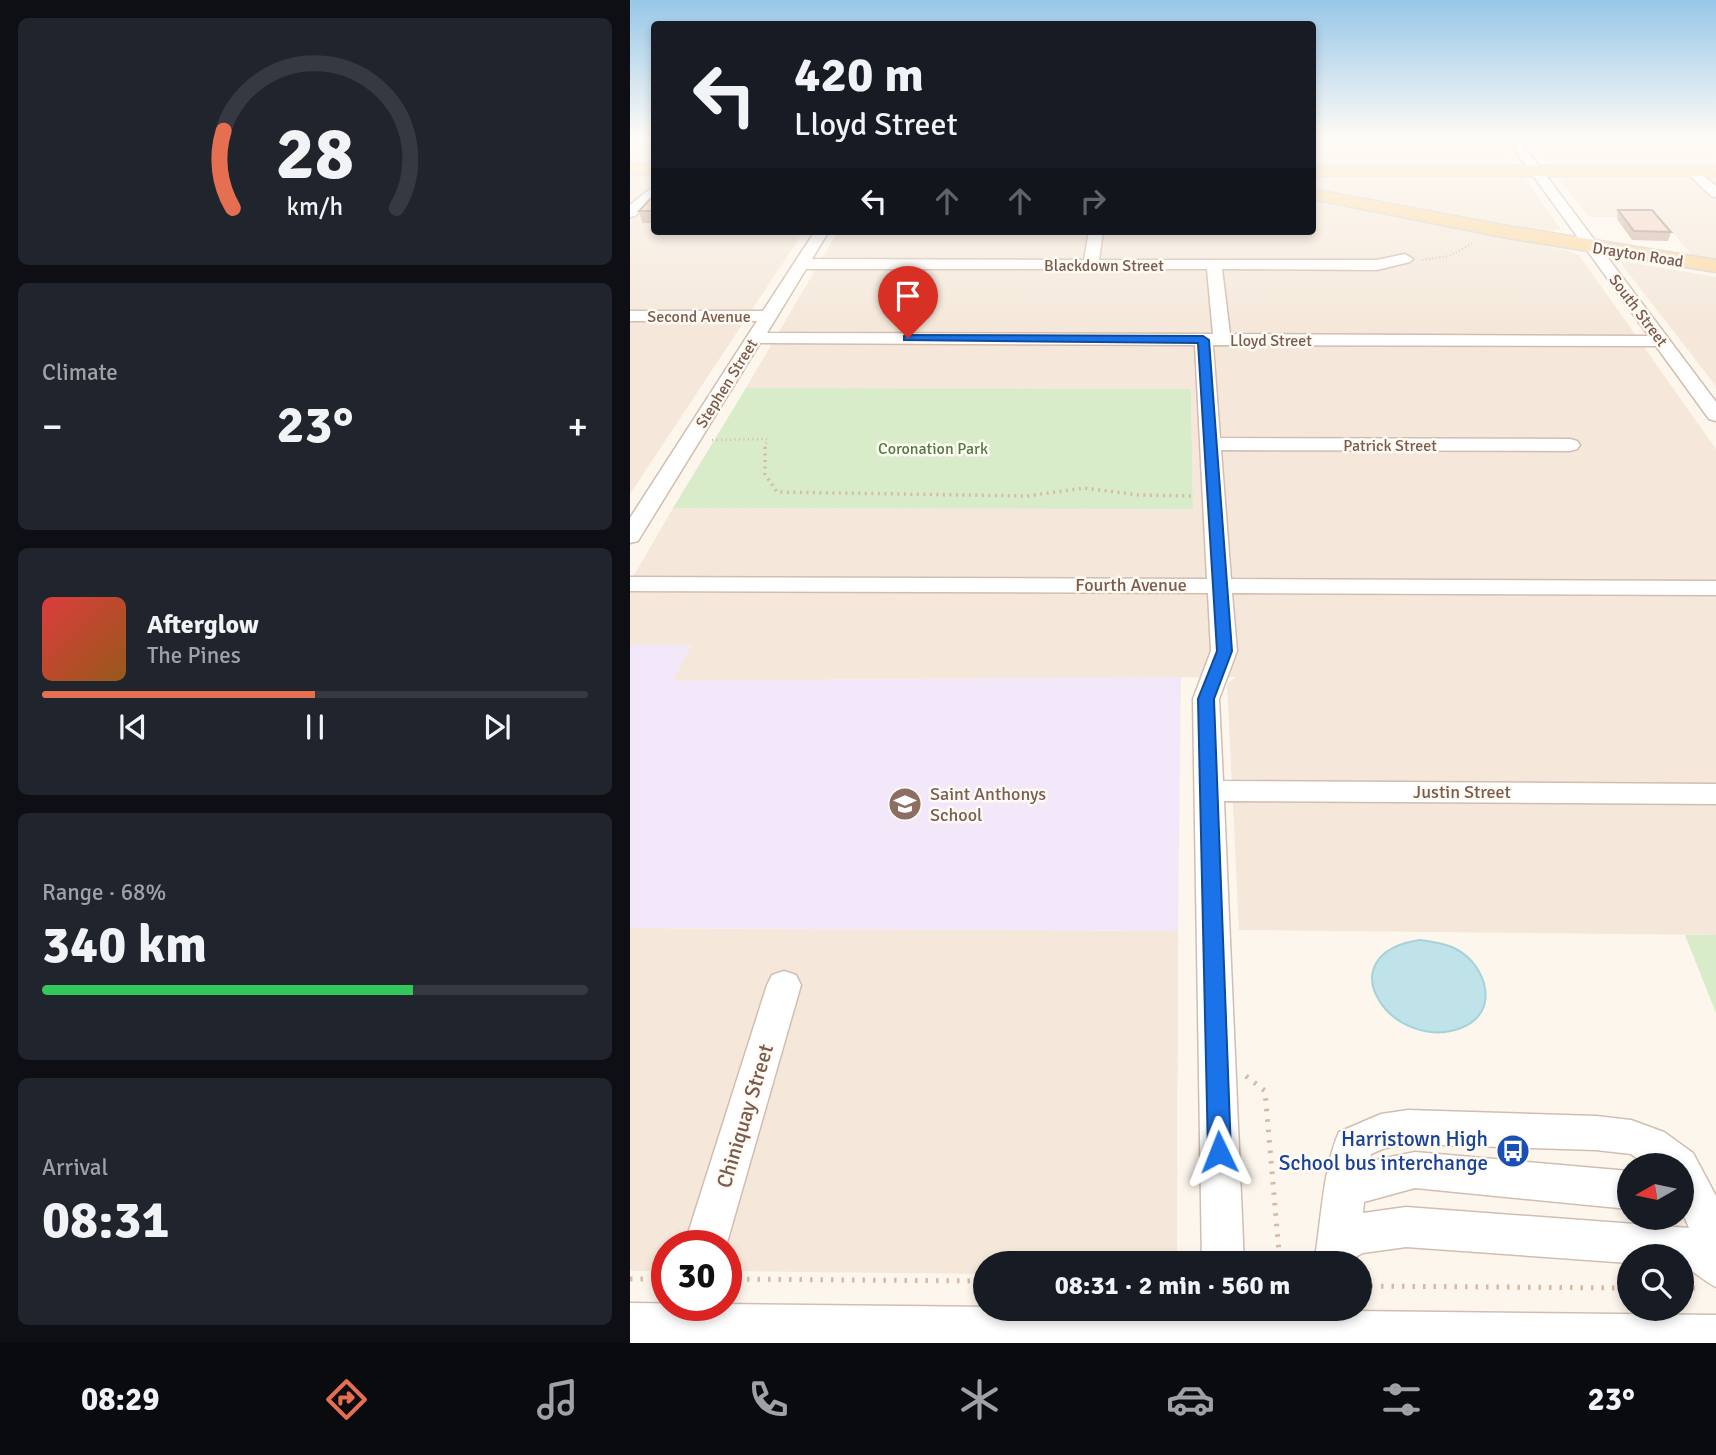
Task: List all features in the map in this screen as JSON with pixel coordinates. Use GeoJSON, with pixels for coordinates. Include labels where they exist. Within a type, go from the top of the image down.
{"type":"FeatureCollection","features":[{"type":"Feature","properties":{"kind":"main road","name":"Drayton Road"},"geometry":{"type":"LineString","coordinates":[[1348,201],[1590,246],[1716,266]]}},
{"type":"Feature","properties":{"kind":"street"},"geometry":{"type":"LineString","coordinates":[[630,213],[643,201]]}},
{"type":"Feature","properties":{"kind":"street","name":"South Street"},"geometry":{"type":"LineString","coordinates":[[1558,201],[1716,415]]}},
{"type":"Feature","properties":{"kind":"street","name":"Stephen Street"},"geometry":{"type":"LineString","coordinates":[[630,536],[820,235]]}},
{"type":"Feature","properties":{"kind":"street"},"geometry":{"type":"LineString","coordinates":[[1091,264],[1095,235]]}},
{"type":"Feature","properties":{"kind":"street","name":"Blackdown Street"},"geometry":{"type":"LineString","coordinates":[[802,264],[1377,265],[1405,259]]}},
{"type":"Feature","properties":{"kind":"street"},"geometry":{"type":"LineString","coordinates":[[1214,265],[1211,444],[1224,651],[1206,699],[1223,1251]]}},
{"type":"Feature","properties":{"kind":"street","name":"Second Avenue"},"geometry":{"type":"LineString","coordinates":[[630,316],[768,316]]}},
{"type":"Feature","properties":{"kind":"street","name":"Lloyd Street"},"geometry":{"type":"LineString","coordinates":[[755,338],[1662,341]]}},
{"type":"Feature","properties":{"kind":"street","name":"Patrick Street"},"geometry":{"type":"LineString","coordinates":[[1211,444],[1570,445]]}},
{"type":"Feature","properties":{"kind":"street","name":"Fourth Avenue"},"geometry":{"type":"LineString","coordinates":[[630,584],[1716,589]]}},
{"type":"Feature","properties":{"kind":"street","name":"Justin Street"},"geometry":{"type":"LineString","coordinates":[[1208,791],[1716,794]]}},
{"type":"Feature","properties":{"kind":"street","name":"Chiniquay Street"},"geometry":{"type":"LineString","coordinates":[[710,1230],[784,985]]}},
{"type":"Feature","properties":{"kind":"street"},"geometry":{"type":"LineString","coordinates":[[1337,1251],[1353,1144],[1381,1131],[1408,1127],[1596,1133],[1631,1137],[1650,1144],[1662,1153]]}},
{"type":"Feature","properties":{"kind":"street"},"geometry":{"type":"LineString","coordinates":[[1344,1192],[1368,1180],[1415,1170],[1617,1187]]}},
{"type":"Feature","properties":{"kind":"street"},"geometry":{"type":"LineString","coordinates":[[1694,1194],[1716,1247]]}},
{"type":"Feature","properties":{"kind":"street"},"geometry":{"type":"LineString","coordinates":[[1694,1220],[1703,1227],[1716,1247]]}},
{"type":"Feature","properties":{"kind":"street"},"geometry":{"type":"LineString","coordinates":[[1340,1251],[1354,1234],[1385,1227],[1406,1227],[1546,1239],[1667,1245],[1690,1248],[1706,1255],[1716,1266]]}},
{"type":"Feature","properties":{"kind":"street"},"geometry":{"type":"LineString","coordinates":[[742,1316],[973,1318]]}},
{"type":"Feature","properties":{"kind":"street"},"geometry":{"type":"LineString","coordinates":[[630,1325],[652,1321]]}},
{"type":"Feature","properties":{"kind":"street"},"geometry":{"type":"LineString","coordinates":[[1330,1321],[1716,1337]]}},
{"type":"Feature","properties":{"kind":"path"},"geometry":{"type":"LineString","coordinates":[[1405,259],[1438,260],[1456,255],[1476,240]]}},
{"type":"Feature","properties":{"kind":"path"},"geometry":{"type":"LineString","coordinates":[[689,440],[767,439],[762,463],[763,474],[777,492],[1027,496],[1084,488],[1139,495],[1193,496]]}},
{"type":"Feature","properties":{"kind":"path"},"geometry":{"type":"LineString","coordinates":[[1241,1072],[1265,1091],[1279,1251]]}},
{"type":"Feature","properties":{"kind":"path"},"geometry":{"type":"LineString","coordinates":[[630,1279],[651,1279]]}},
{"type":"Feature","properties":{"kind":"path"},"geometry":{"type":"LineString","coordinates":[[742,1279],[973,1281]]}},
{"type":"Feature","properties":{"kind":"path"},"geometry":{"type":"LineString","coordinates":[[1372,1286],[1617,1288]]}},
{"type":"Feature","properties":{"kind":"shaded area"},"geometry":{"type":"Polygon","coordinates":[[[630,201],[651,201],[651,235],[801,235],[630,494],[630,201]]]}},
{"type":"Feature","properties":{"kind":"shaded area"},"geometry":{"type":"Polygon","coordinates":[[[1384,201],[1541,201],[1561,229],[1548,232],[1384,201]]]}},
{"type":"Feature","properties":{"kind":"shaded area"},"geometry":{"type":"Polygon","coordinates":[[[1576,201],[1716,201],[1716,259],[1692,255],[1659,217],[1589,217],[1576,201]]]}},
{"type":"Feature","properties":{"kind":"shaded area"},"geometry":{"type":"Polygon","coordinates":[[[1316,202],[1565,250],[1579,255],[1716,449],[1716,935],[1239,930],[1227,684],[1236,677],[672,681],[691,645],[630,645],[630,582],[673,508],[1193,509],[1191,389],[746,388],[836,235],[1316,235],[1316,202]]]}},
{"type":"Feature","properties":{"kind":"shaded area"},"geometry":{"type":"Polygon","coordinates":[[[1627,262],[1716,277],[1716,386],[1622,265],[1627,262]]]}},
{"type":"Feature","properties":{"kind":"shaded area","name":"Saint Anthonys School"},"geometry":{"type":"Polygon","coordinates":[[[630,645],[691,645],[673,681],[1181,677],[1178,931],[630,928],[630,645]]]}},
{"type":"Feature","properties":{"kind":"shaded area"},"geometry":{"type":"Polygon","coordinates":[[[630,928],[1178,931],[1177,1251],[973,1251],[973,1274],[742,1271],[742,1230],[651,1230],[651,1271],[630,1271],[630,928]]]}},
{"type":"Feature","properties":{"kind":"green space","name":"Coronation Park"},"geometry":{"type":"Polygon","coordinates":[[[746,388],[1191,389],[1193,509],[673,508],[746,388]]]}},
{"type":"Feature","properties":{"kind":"green space"},"geometry":{"type":"Polygon","coordinates":[[[1685,935],[1716,935],[1716,1013],[1685,935]]]}},
{"type":"Feature","properties":{"kind":"water"},"geometry":{"type":"Polygon","coordinates":[[[1420,940],[1456,949],[1467,956],[1475,966],[1482,977],[1485,1001],[1474,1021],[1461,1028],[1435,1032],[1412,1027],[1392,1015],[1378,999],[1372,981],[1376,963],[1391,949],[1420,940]]]}},
{"type":"Feature","properties":{"kind":"building"},"geometry":{"type":"Polygon","coordinates":[[[649,201],[651,201],[651,211],[639,211],[649,201]]]}},
{"type":"Feature","properties":{"kind":"building"},"geometry":{"type":"Polygon","coordinates":[[[1618,210],[1652,210],[1671,232],[1634,231],[1618,210]]]}},
{"type":"Feature","properties":{"kind":"place","name":"Saint Anthonys School"},"geometry":{"type":"Point","coordinates":[905,804]}},
{"type":"Feature","properties":{"kind":"place","name":"Harristown High School bus interchange"},"geometry":{"type":"Point","coordinates":[1513,1151]}},
{"type":"Feature","properties":{"kind":"route"},"geometry":{"type":"LineString","coordinates":[[908,338],[1203,340],[1224,651],[1206,699],[1219,1152]]}}]}
